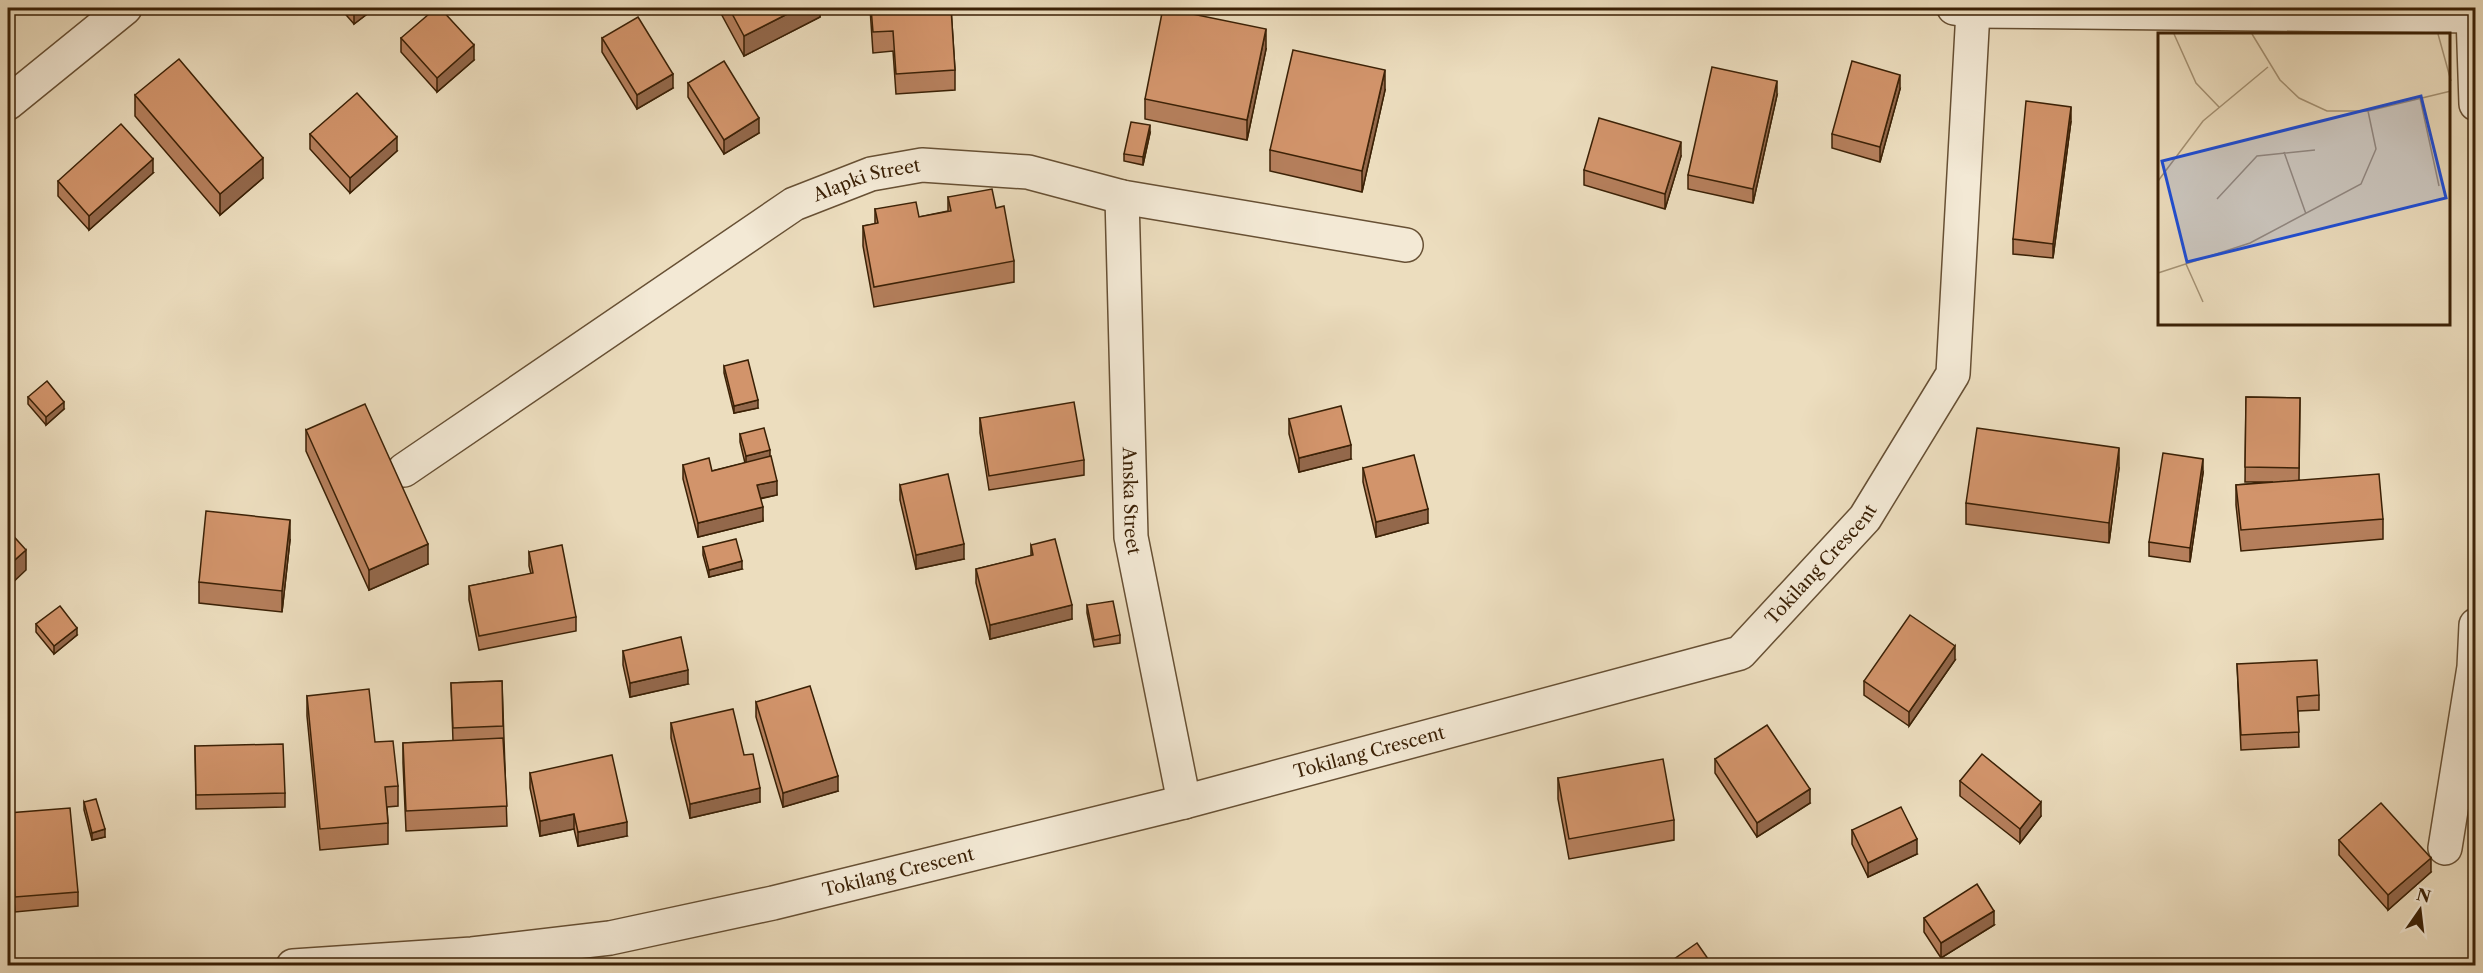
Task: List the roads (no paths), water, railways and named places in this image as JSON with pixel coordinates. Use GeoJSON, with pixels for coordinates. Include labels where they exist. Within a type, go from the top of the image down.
{"type":"FeatureCollection","features":[{"type":"Feature","properties":{"kind":"street"},"geometry":{"type":"LineString","coordinates":[[8,103],[125,8]]}},
{"type":"Feature","properties":{"kind":"street"},"geometry":{"type":"LineString","coordinates":[[1964,9],[2474,16],[2475,104]]}},
{"type":"Feature","properties":{"kind":"street","name":"Tokilang Crescent"},"geometry":{"type":"LineString","coordinates":[[293,966],[472,954],[610,939],[772,903],[1184,802],[1740,653],[1865,518],[1953,374],[1964,9]]}},
{"type":"Feature","properties":{"kind":"street","name":"Alapki Street"},"geometry":{"type":"LineString","coordinates":[[404,470],[794,204],[871,174],[922,165],[1028,172],[1122,197],[1406,245]]}},
{"type":"Feature","properties":{"kind":"street","name":"Anska Street"},"geometry":{"type":"LineString","coordinates":[[1122,197],[1131,537],[1184,802]]}},
{"type":"Feature","properties":{"kind":"street"},"geometry":{"type":"LineString","coordinates":[[2445,848],[2474,667],[2475,625]]}}]}
